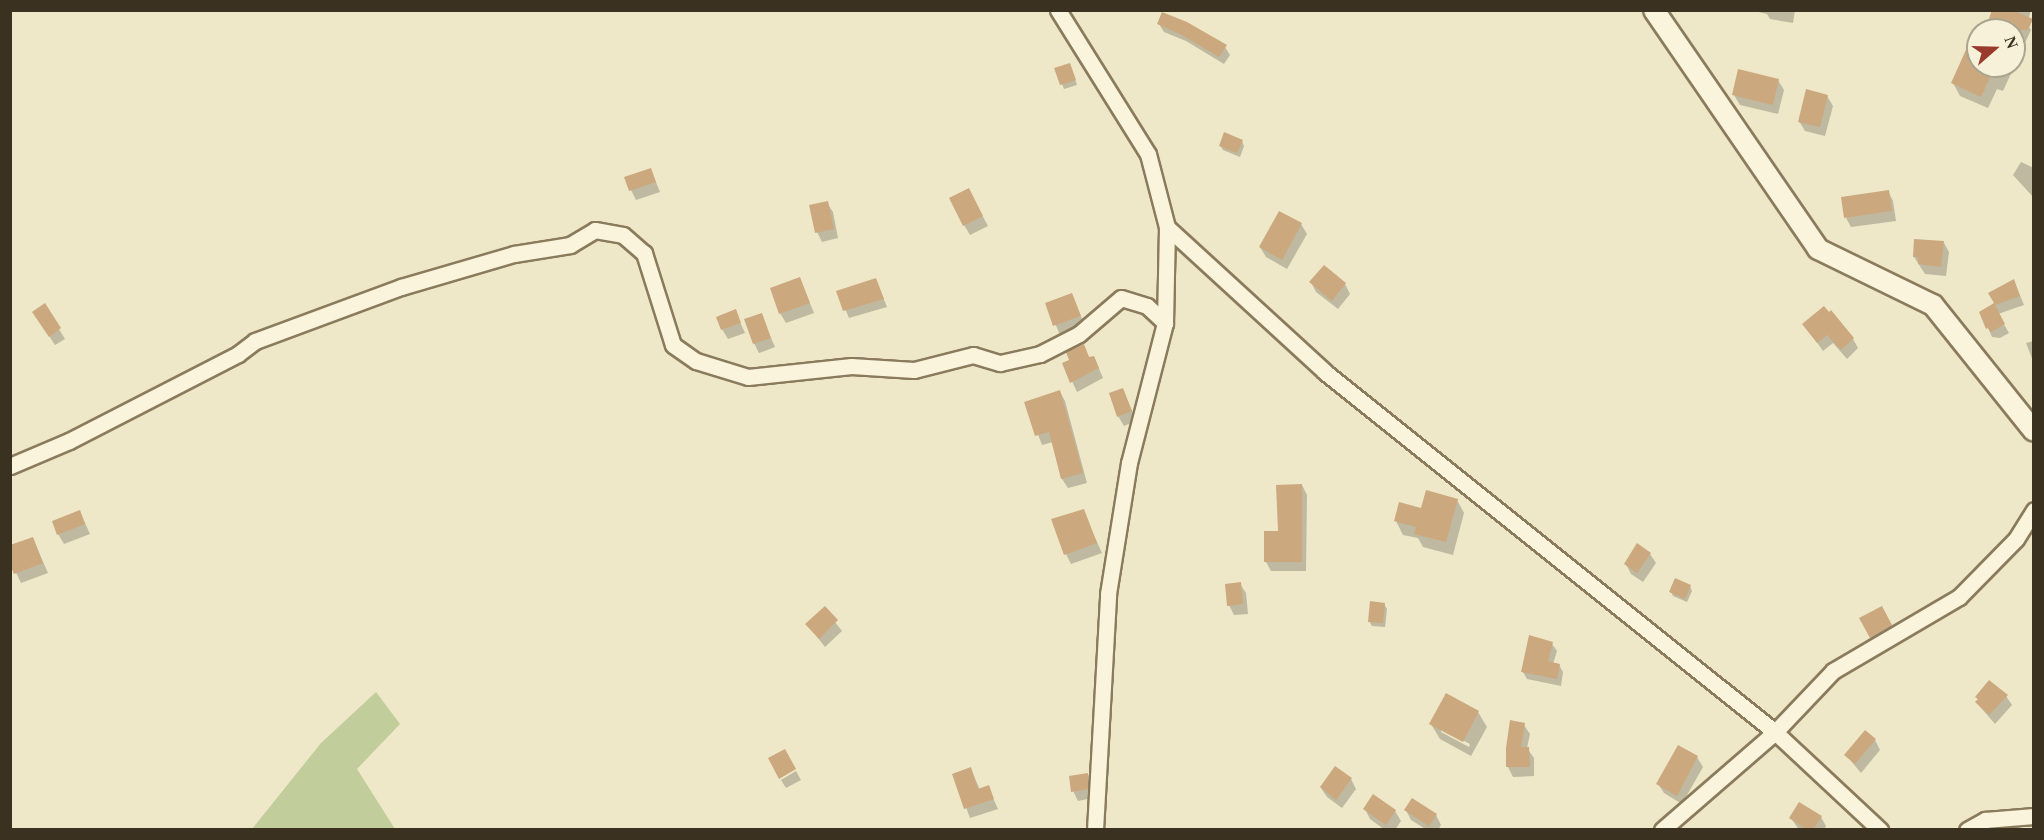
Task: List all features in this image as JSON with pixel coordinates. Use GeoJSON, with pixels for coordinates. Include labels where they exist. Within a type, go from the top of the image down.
{"type":"FeatureCollection","features":[{"type":"Feature","properties":{"kind":"street"},"geometry":{"type":"LineString","coordinates":[[1058,10],[1148,154],[1167,227],[1165,323],[1129,463],[1108,594],[1095,830]]}},
{"type":"Feature","properties":{"kind":"street"},"geometry":{"type":"LineString","coordinates":[[1654,10],[1818,249],[1933,305],[2034,431]]}},
{"type":"Feature","properties":{"kind":"street"},"geometry":{"type":"LineString","coordinates":[[1167,227],[1325,372],[1775,732],[1880,830]]}},
{"type":"Feature","properties":{"kind":"street"},"geometry":{"type":"LineString","coordinates":[[10,466],[69,441],[238,354],[255,341],[401,287],[514,254],[570,245],[595,230],[623,235],[644,253],[673,345],[696,361],[748,377],[851,366],[914,370],[973,355],[1000,363],[1040,354],[1079,334],[1120,298],[1147,306],[1165,323]]}},
{"type":"Feature","properties":{"kind":"street"},"geometry":{"type":"LineString","coordinates":[[1662,830],[1775,732],[1833,671],[1959,597],[2016,540],[2034,510]]}},
{"type":"Feature","properties":{"kind":"street"},"geometry":{"type":"LineString","coordinates":[[1967,830],[1985,820],[2034,816]]}},
{"type":"Feature","properties":{"kind":"green space"},"geometry":{"type":"Polygon","coordinates":[[[376,692],[400,724],[357,769],[395,829],[252,829],[321,743],[376,692]]]}},
{"type":"Feature","properties":{"kind":"building"},"geometry":{"type":"Polygon","coordinates":[[[1992,10],[2012,10],[2033,19],[2026,30],[2026,18],[1989,18],[1992,10]]]}},
{"type":"Feature","properties":{"kind":"building"},"geometry":{"type":"Polygon","coordinates":[[[1162,12],[1187,22],[1227,45],[1219,57],[1180,34],[1157,24],[1162,12]]]}},
{"type":"Feature","properties":{"kind":"building"},"geometry":{"type":"Polygon","coordinates":[[[1966,50],[1966,78],[1990,78],[1981,97],[1951,83],[1966,50]]]}},
{"type":"Feature","properties":{"kind":"building"},"geometry":{"type":"Polygon","coordinates":[[[1070,63],[1076,80],[1060,85],[1054,68],[1070,63]]]}},
{"type":"Feature","properties":{"kind":"building"},"geometry":{"type":"Polygon","coordinates":[[[1738,69],[1779,79],[1773,105],[1732,95],[1738,69]]]}},
{"type":"Feature","properties":{"kind":"building"},"geometry":{"type":"Polygon","coordinates":[[[1806,89],[1828,95],[1820,127],[1798,122],[1806,89]]]}},
{"type":"Feature","properties":{"kind":"building"},"geometry":{"type":"Polygon","coordinates":[[[1224,132],[1243,140],[1237,153],[1219,146],[1224,132]]]}},
{"type":"Feature","properties":{"kind":"building"},"geometry":{"type":"Polygon","coordinates":[[[651,168],[656,182],[629,191],[624,177],[651,168]]]}},
{"type":"Feature","properties":{"kind":"building"},"geometry":{"type":"Polygon","coordinates":[[[969,188],[983,216],[963,226],[949,198],[969,188]]]}},
{"type":"Feature","properties":{"kind":"building"},"geometry":{"type":"Polygon","coordinates":[[[1889,190],[1892,211],[1844,218],[1841,197],[1889,190]]]}},
{"type":"Feature","properties":{"kind":"building"},"geometry":{"type":"Polygon","coordinates":[[[828,201],[834,229],[815,233],[809,205],[828,201]]]}},
{"type":"Feature","properties":{"kind":"building"},"geometry":{"type":"Polygon","coordinates":[[[1279,211],[1302,223],[1282,260],[1259,247],[1279,211]]]}},
{"type":"Feature","properties":{"kind":"building"},"geometry":{"type":"Polygon","coordinates":[[[1914,239],[1944,241],[1941,267],[1918,264],[1918,257],[1913,257],[1914,239]]]}},
{"type":"Feature","properties":{"kind":"building"},"geometry":{"type":"Polygon","coordinates":[[[1324,265],[1346,283],[1332,301],[1309,282],[1324,265]]]}},
{"type":"Feature","properties":{"kind":"building"},"geometry":{"type":"Polygon","coordinates":[[[800,277],[810,303],[779,314],[770,288],[800,277]]]}},
{"type":"Feature","properties":{"kind":"building"},"geometry":{"type":"Polygon","coordinates":[[[876,278],[884,299],[843,311],[836,291],[876,278]]]}},
{"type":"Feature","properties":{"kind":"building"},"geometry":{"type":"Polygon","coordinates":[[[2014,279],[2020,296],[1995,305],[2005,324],[1991,332],[1988,328],[1986,329],[1979,312],[1994,303],[1988,293],[2014,279]]]}},
{"type":"Feature","properties":{"kind":"building"},"geometry":{"type":"Polygon","coordinates":[[[1072,293],[1081,316],[1053,326],[1045,303],[1072,293]]]}},
{"type":"Feature","properties":{"kind":"building"},"geometry":{"type":"Polygon","coordinates":[[[45,303],[61,328],[49,337],[32,312],[45,303]]]}},
{"type":"Feature","properties":{"kind":"building"},"geometry":{"type":"Polygon","coordinates":[[[1824,306],[1829,312],[1831,310],[1854,338],[1841,350],[1827,335],[1817,343],[1802,324],[1824,306]]]}},
{"type":"Feature","properties":{"kind":"building"},"geometry":{"type":"Polygon","coordinates":[[[736,309],[741,323],[721,330],[716,317],[736,309]]]}},
{"type":"Feature","properties":{"kind":"building"},"geometry":{"type":"Polygon","coordinates":[[[762,313],[771,338],[753,344],[744,319],[762,313]]]}},
{"type":"Feature","properties":{"kind":"building"},"geometry":{"type":"Polygon","coordinates":[[[1084,344],[1089,357],[1094,356],[1099,368],[1070,383],[1062,363],[1069,360],[1066,352],[1084,344]]]}},
{"type":"Feature","properties":{"kind":"building"},"geometry":{"type":"Polygon","coordinates":[[[1123,388],[1132,411],[1117,417],[1109,393],[1123,388]]]}},
{"type":"Feature","properties":{"kind":"building"},"geometry":{"type":"Polygon","coordinates":[[[1060,390],[1083,473],[1061,479],[1049,432],[1035,436],[1024,402],[1060,390]]]}},
{"type":"Feature","properties":{"kind":"building"},"geometry":{"type":"Polygon","coordinates":[[[1302,484],[1302,562],[1264,562],[1264,531],[1278,531],[1276,485],[1302,484]]]}},
{"type":"Feature","properties":{"kind":"building"},"geometry":{"type":"Polygon","coordinates":[[[1426,490],[1458,499],[1446,542],[1414,534],[1416,527],[1394,521],[1399,502],[1421,508],[1426,490]]]}},
{"type":"Feature","properties":{"kind":"building"},"geometry":{"type":"Polygon","coordinates":[[[1084,509],[1097,543],[1064,555],[1051,519],[1084,509]]]}},
{"type":"Feature","properties":{"kind":"building"},"geometry":{"type":"Polygon","coordinates":[[[80,510],[85,524],[57,535],[52,521],[80,510]]]}},
{"type":"Feature","properties":{"kind":"building"},"geometry":{"type":"Polygon","coordinates":[[[33,537],[43,563],[14,574],[10,565],[10,545],[33,537]]]}},
{"type":"Feature","properties":{"kind":"building"},"geometry":{"type":"Polygon","coordinates":[[[1637,543],[1651,553],[1637,573],[1624,564],[1637,543]]]}},
{"type":"Feature","properties":{"kind":"building"},"geometry":{"type":"Polygon","coordinates":[[[1675,578],[1691,585],[1685,599],[1669,592],[1675,578]]]}},
{"type":"Feature","properties":{"kind":"building"},"geometry":{"type":"Polygon","coordinates":[[[1241,582],[1243,604],[1227,606],[1225,584],[1241,582]]]}},
{"type":"Feature","properties":{"kind":"building"},"geometry":{"type":"Polygon","coordinates":[[[1370,601],[1385,603],[1383,623],[1368,622],[1370,601]]]}},
{"type":"Feature","properties":{"kind":"building"},"geometry":{"type":"Polygon","coordinates":[[[825,606],[838,620],[819,639],[805,624],[825,606]]]}},
{"type":"Feature","properties":{"kind":"building"},"geometry":{"type":"Polygon","coordinates":[[[1882,606],[1892,625],[1870,638],[1859,618],[1882,606]]]}},
{"type":"Feature","properties":{"kind":"building"},"geometry":{"type":"Polygon","coordinates":[[[1529,635],[1553,642],[1548,661],[1560,664],[1557,679],[1521,672],[1529,635]]]}},
{"type":"Feature","properties":{"kind":"building"},"geometry":{"type":"Polygon","coordinates":[[[1989,680],[2008,695],[1989,715],[1975,702],[1978,699],[1975,697],[1989,680]]]}},
{"type":"Feature","properties":{"kind":"building"},"geometry":{"type":"Polygon","coordinates":[[[1446,693],[1479,711],[1463,742],[1429,724],[1446,693]]]}},
{"type":"Feature","properties":{"kind":"building"},"geometry":{"type":"Polygon","coordinates":[[[1510,720],[1525,723],[1521,747],[1529,747],[1530,767],[1506,767],[1510,720]]]}},
{"type":"Feature","properties":{"kind":"building"},"geometry":{"type":"Polygon","coordinates":[[[1865,730],[1876,739],[1855,764],[1844,755],[1865,730]]]}},
{"type":"Feature","properties":{"kind":"building"},"geometry":{"type":"Polygon","coordinates":[[[1678,745],[1698,756],[1677,796],[1656,784],[1678,745]]]}},
{"type":"Feature","properties":{"kind":"building"},"geometry":{"type":"Polygon","coordinates":[[[785,749],[796,769],[779,779],[768,758],[785,749]]]}},
{"type":"Feature","properties":{"kind":"building"},"geometry":{"type":"Polygon","coordinates":[[[1335,766],[1352,778],[1336,800],[1320,787],[1335,766]]]}},
{"type":"Feature","properties":{"kind":"building"},"geometry":{"type":"Polygon","coordinates":[[[971,767],[978,789],[989,785],[994,799],[964,809],[952,774],[971,767]]]}},
{"type":"Feature","properties":{"kind":"building"},"geometry":{"type":"Polygon","coordinates":[[[1088,773],[1088,789],[1071,792],[1069,776],[1088,773]]]}},
{"type":"Feature","properties":{"kind":"building"},"geometry":{"type":"Polygon","coordinates":[[[1373,794],[1396,810],[1386,825],[1363,809],[1373,794]]]}},
{"type":"Feature","properties":{"kind":"building"},"geometry":{"type":"Polygon","coordinates":[[[1412,798],[1437,814],[1429,826],[1404,810],[1412,798]]]}},
{"type":"Feature","properties":{"kind":"building"},"geometry":{"type":"Polygon","coordinates":[[[1799,802],[1822,816],[1813,830],[1807,830],[1789,818],[1799,802]]]}}]}
